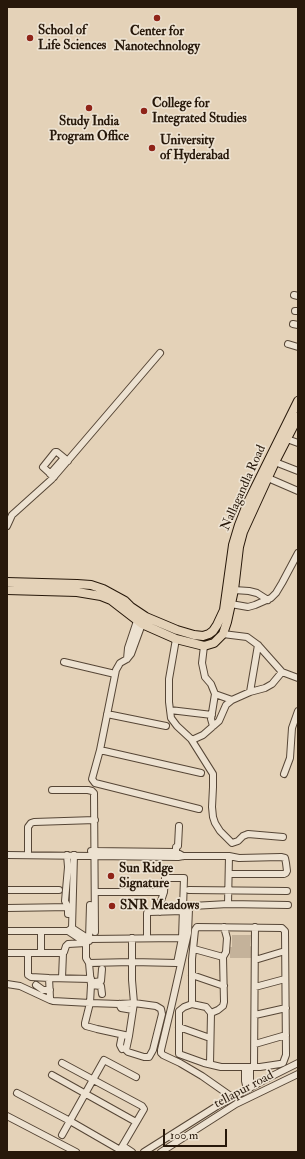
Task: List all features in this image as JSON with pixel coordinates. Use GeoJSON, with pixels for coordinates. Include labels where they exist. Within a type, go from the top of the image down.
{"type":"FeatureCollection","features":[{"type":"Feature","properties":{"kind":"main road","name":"Nallagandla Road"},"geometry":{"type":"LineString","coordinates":[[7,582],[91,585],[103,589],[125,601],[131,607],[148,618],[177,630],[194,635],[203,636],[209,634],[213,631],[224,610],[239,525],[248,502],[298,401]]}},
{"type":"Feature","properties":{"kind":"main road","name":"Nallagandla Road"},"geometry":{"type":"LineString","coordinates":[[223,634],[234,590],[236,546],[274,462],[298,417]]}},
{"type":"Feature","properties":{"kind":"main road"},"geometry":{"type":"LineString","coordinates":[[7,590],[77,592],[101,596],[111,600],[139,623],[176,639],[204,646],[214,643],[223,634]]}},
{"type":"Feature","properties":{"kind":"street"},"geometry":{"type":"LineString","coordinates":[[288,344],[298,347]]}},
{"type":"Feature","properties":{"kind":"street"},"geometry":{"type":"LineString","coordinates":[[7,526],[12,515],[52,475],[160,353]]}},
{"type":"Feature","properties":{"kind":"street"},"geometry":{"type":"LineString","coordinates":[[287,439],[298,443]]}},
{"type":"Feature","properties":{"kind":"street"},"geometry":{"type":"LineString","coordinates":[[52,475],[43,467],[51,457],[56,452],[66,459]]}},
{"type":"Feature","properties":{"kind":"street"},"geometry":{"type":"LineString","coordinates":[[274,462],[298,471]]}},
{"type":"Feature","properties":{"kind":"street"},"geometry":{"type":"LineString","coordinates":[[268,478],[298,492]]}},
{"type":"Feature","properties":{"kind":"street"},"geometry":{"type":"LineString","coordinates":[[231,604],[248,607],[268,600],[276,593],[298,553]]}},
{"type":"Feature","properties":{"kind":"street"},"geometry":{"type":"LineString","coordinates":[[234,590],[257,593],[268,600]]}},
{"type":"Feature","properties":{"kind":"street"},"geometry":{"type":"LineString","coordinates":[[139,623],[131,654],[127,659],[120,663],[116,670],[108,714],[92,779],[95,783],[199,809]]}},
{"type":"Feature","properties":{"kind":"street"},"geometry":{"type":"LineString","coordinates":[[223,634],[248,637],[258,644],[282,672],[298,678]]}},
{"type":"Feature","properties":{"kind":"street"},"geometry":{"type":"LineString","coordinates":[[176,639],[168,679],[172,720],[192,740],[213,774],[213,817],[220,831],[232,843],[248,834],[283,836]]}},
{"type":"Feature","properties":{"kind":"street"},"geometry":{"type":"LineString","coordinates":[[250,692],[258,644]]}},
{"type":"Feature","properties":{"kind":"street"},"geometry":{"type":"LineString","coordinates":[[204,646],[202,663],[205,677],[211,684],[216,694],[211,719],[213,726]]}},
{"type":"Feature","properties":{"kind":"street"},"geometry":{"type":"LineString","coordinates":[[64,662],[115,674]]}},
{"type":"Feature","properties":{"kind":"street"},"geometry":{"type":"LineString","coordinates":[[192,740],[203,735],[219,721],[226,706],[232,700],[250,692],[265,688],[272,684],[282,672]]}},
{"type":"Feature","properties":{"kind":"street"},"geometry":{"type":"LineString","coordinates":[[216,694],[232,700]]}},
{"type":"Feature","properties":{"kind":"street"},"geometry":{"type":"LineString","coordinates":[[170,710],[212,715]]}},
{"type":"Feature","properties":{"kind":"street"},"geometry":{"type":"LineString","coordinates":[[284,774],[290,758],[292,728],[298,711]]}},
{"type":"Feature","properties":{"kind":"street"},"geometry":{"type":"LineString","coordinates":[[108,714],[166,726]]}},
{"type":"Feature","properties":{"kind":"street"},"geometry":{"type":"LineString","coordinates":[[100,750],[201,773]]}},
{"type":"Feature","properties":{"kind":"street"},"geometry":{"type":"LineString","coordinates":[[52,790],[88,790],[92,791],[95,796],[95,932]]}},
{"type":"Feature","properties":{"kind":"street"},"geometry":{"type":"LineString","coordinates":[[28,852],[28,827],[31,823],[95,820]]}},
{"type":"Feature","properties":{"kind":"street"},"geometry":{"type":"LineString","coordinates":[[171,851],[178,846],[178,826]]}},
{"type":"Feature","properties":{"kind":"street"},"geometry":{"type":"LineString","coordinates":[[7,855],[74,855],[171,851],[183,856]]}},
{"type":"Feature","properties":{"kind":"street"},"geometry":{"type":"LineString","coordinates":[[7,852],[94,853],[178,857],[284,857],[287,871],[284,874],[229,874]]}},
{"type":"Feature","properties":{"kind":"street"},"geometry":{"type":"LineString","coordinates":[[67,855],[68,867],[65,900],[70,907]]}},
{"type":"Feature","properties":{"kind":"street"},"geometry":{"type":"LineString","coordinates":[[70,930],[70,907],[74,855]]}},
{"type":"Feature","properties":{"kind":"street"},"geometry":{"type":"LineString","coordinates":[[228,904],[229,856]]}},
{"type":"Feature","properties":{"kind":"street"},"geometry":{"type":"LineString","coordinates":[[89,962],[134,964],[177,963],[182,938],[184,878],[165,878],[160,912]]}},
{"type":"Feature","properties":{"kind":"street"},"geometry":{"type":"LineString","coordinates":[[7,890],[58,890]]}},
{"type":"Feature","properties":{"kind":"street"},"geometry":{"type":"LineString","coordinates":[[188,890],[287,891]]}},
{"type":"Feature","properties":{"kind":"street"},"geometry":{"type":"LineString","coordinates":[[95,892],[164,892]]}},
{"type":"Feature","properties":{"kind":"street"},"geometry":{"type":"LineString","coordinates":[[232,1097],[202,1076],[163,1055],[161,1052],[188,933],[189,909],[192,906],[228,904],[288,906]]}},
{"type":"Feature","properties":{"kind":"street"},"geometry":{"type":"LineString","coordinates":[[90,905],[86,958],[89,962],[91,982],[90,1003],[85,1025],[126,1035]]}},
{"type":"Feature","properties":{"kind":"street"},"geometry":{"type":"LineString","coordinates":[[7,908],[70,907]]}},
{"type":"Feature","properties":{"kind":"street"},"geometry":{"type":"LineString","coordinates":[[146,938],[146,913],[183,911]]}},
{"type":"Feature","properties":{"kind":"street"},"geometry":{"type":"LineString","coordinates":[[192,1004],[192,959],[195,930],[197,927],[255,927],[284,929],[286,1055],[283,1063],[260,1067],[221,1067],[210,1064],[179,1054],[180,1011],[184,1007],[192,1004],[206,1007],[211,1012],[210,1064]]}},
{"type":"Feature","properties":{"kind":"street"},"geometry":{"type":"LineString","coordinates":[[211,1012],[218,1010],[223,1006],[223,957],[226,952],[227,945],[227,932],[224,927]]}},
{"type":"Feature","properties":{"kind":"street"},"geometry":{"type":"LineString","coordinates":[[250,1087],[245,1081],[250,1067],[254,1044],[255,927]]}},
{"type":"Feature","properties":{"kind":"street"},"geometry":{"type":"LineString","coordinates":[[7,931],[70,930],[87,941]]}},
{"type":"Feature","properties":{"kind":"street"},"geometry":{"type":"LineString","coordinates":[[41,931],[41,953]]}},
{"type":"Feature","properties":{"kind":"street"},"geometry":{"type":"LineString","coordinates":[[62,978],[63,953],[68,944],[87,941],[132,938],[182,938]]}},
{"type":"Feature","properties":{"kind":"street"},"geometry":{"type":"LineString","coordinates":[[122,1049],[120,1045],[126,1035],[134,1003],[132,980],[134,964],[132,938]]}},
{"type":"Feature","properties":{"kind":"street"},"geometry":{"type":"LineString","coordinates":[[194,949],[223,957]]}},
{"type":"Feature","properties":{"kind":"street"},"geometry":{"type":"LineString","coordinates":[[255,960],[285,951]]}},
{"type":"Feature","properties":{"kind":"street"},"geometry":{"type":"LineString","coordinates":[[7,953],[63,953]]}},
{"type":"Feature","properties":{"kind":"street"},"geometry":{"type":"LineString","coordinates":[[28,953],[28,975],[31,977],[62,978],[91,982],[101,981],[102,969]]}},
{"type":"Feature","properties":{"kind":"street"},"geometry":{"type":"LineString","coordinates":[[89,962],[98,969],[98,978]]}},
{"type":"Feature","properties":{"kind":"street"},"geometry":{"type":"LineString","coordinates":[[192,975],[224,986]]}},
{"type":"Feature","properties":{"kind":"street"},"geometry":{"type":"LineString","coordinates":[[38,978],[38,982],[48,989]]}},
{"type":"Feature","properties":{"kind":"street"},"geometry":{"type":"LineString","coordinates":[[50,978],[48,989],[50,1000]]}},
{"type":"Feature","properties":{"kind":"street"},"geometry":{"type":"LineString","coordinates":[[255,987],[285,979]]}},
{"type":"Feature","properties":{"kind":"street"},"geometry":{"type":"LineString","coordinates":[[91,982],[101,986],[102,994]]}},
{"type":"Feature","properties":{"kind":"street"},"geometry":{"type":"LineString","coordinates":[[7,984],[20,986],[53,1001],[119,1004],[134,1003],[156,1006],[161,1009],[162,1014],[153,1050],[149,1056],[144,1057],[128,1052],[126,1050],[126,1035]]}},
{"type":"Feature","properties":{"kind":"street"},"geometry":{"type":"LineString","coordinates":[[36,985],[43,990],[48,989]]}},
{"type":"Feature","properties":{"kind":"street"},"geometry":{"type":"LineString","coordinates":[[119,1004],[121,1008],[133,1010]]}},
{"type":"Feature","properties":{"kind":"street"},"geometry":{"type":"LineString","coordinates":[[255,1015],[286,1008]]}},
{"type":"Feature","properties":{"kind":"street"},"geometry":{"type":"LineString","coordinates":[[180,1027],[210,1038]]}},
{"type":"Feature","properties":{"kind":"street"},"geometry":{"type":"LineString","coordinates":[[254,1044],[286,1035]]}},
{"type":"Feature","properties":{"kind":"street"},"geometry":{"type":"LineString","coordinates":[[62,1135],[104,1060],[136,1077]]}},
{"type":"Feature","properties":{"kind":"street"},"geometry":{"type":"LineString","coordinates":[[62,1063],[142,1106],[144,1109],[122,1150]]}},
{"type":"Feature","properties":{"kind":"street"},"geometry":{"type":"LineString","coordinates":[[144,1152],[232,1097],[298,1063]]}},
{"type":"Feature","properties":{"kind":"street"},"geometry":{"type":"LineString","coordinates":[[282,1071],[286,1080]]}},
{"type":"Feature","properties":{"kind":"street","name":"tellapur road"},"geometry":{"type":"LineString","coordinates":[[161,1152],[236,1104],[298,1074]]}},
{"type":"Feature","properties":{"kind":"street"},"geometry":{"type":"LineString","coordinates":[[52,1075],[136,1122]]}},
{"type":"Feature","properties":{"kind":"street"},"geometry":{"type":"LineString","coordinates":[[16,1093],[122,1150],[132,1152]]}},
{"type":"Feature","properties":{"kind":"street"},"geometry":{"type":"LineString","coordinates":[[7,1116],[76,1152]]}},
{"type":"Feature","properties":{"kind":"shaded area"},"geometry":{"type":"Polygon","coordinates":[[[232,935],[251,935],[250,946],[252,947],[253,958],[230,958],[232,935]]]}},
{"type":"Feature","properties":{"kind":"place","name":"Center for Nanotechnology"},"geometry":{"type":"Point","coordinates":[157,18]}},
{"type":"Feature","properties":{"kind":"place","name":"School of Life Sciences"},"geometry":{"type":"Point","coordinates":[30,38]}},
{"type":"Feature","properties":{"kind":"place","name":"Study India Program Office"},"geometry":{"type":"Point","coordinates":[89,108]}},
{"type":"Feature","properties":{"kind":"place","name":"College for Integrated Studies"},"geometry":{"type":"Point","coordinates":[144,111]}},
{"type":"Feature","properties":{"kind":"place","name":"University of Hyderabad"},"geometry":{"type":"Point","coordinates":[152,148]}},
{"type":"Feature","properties":{"kind":"place","name":"Sun Ridge Signature"},"geometry":{"type":"Point","coordinates":[111,876]}},
{"type":"Feature","properties":{"kind":"place","name":"SNR Meadows"},"geometry":{"type":"Point","coordinates":[112,906]}}]}
